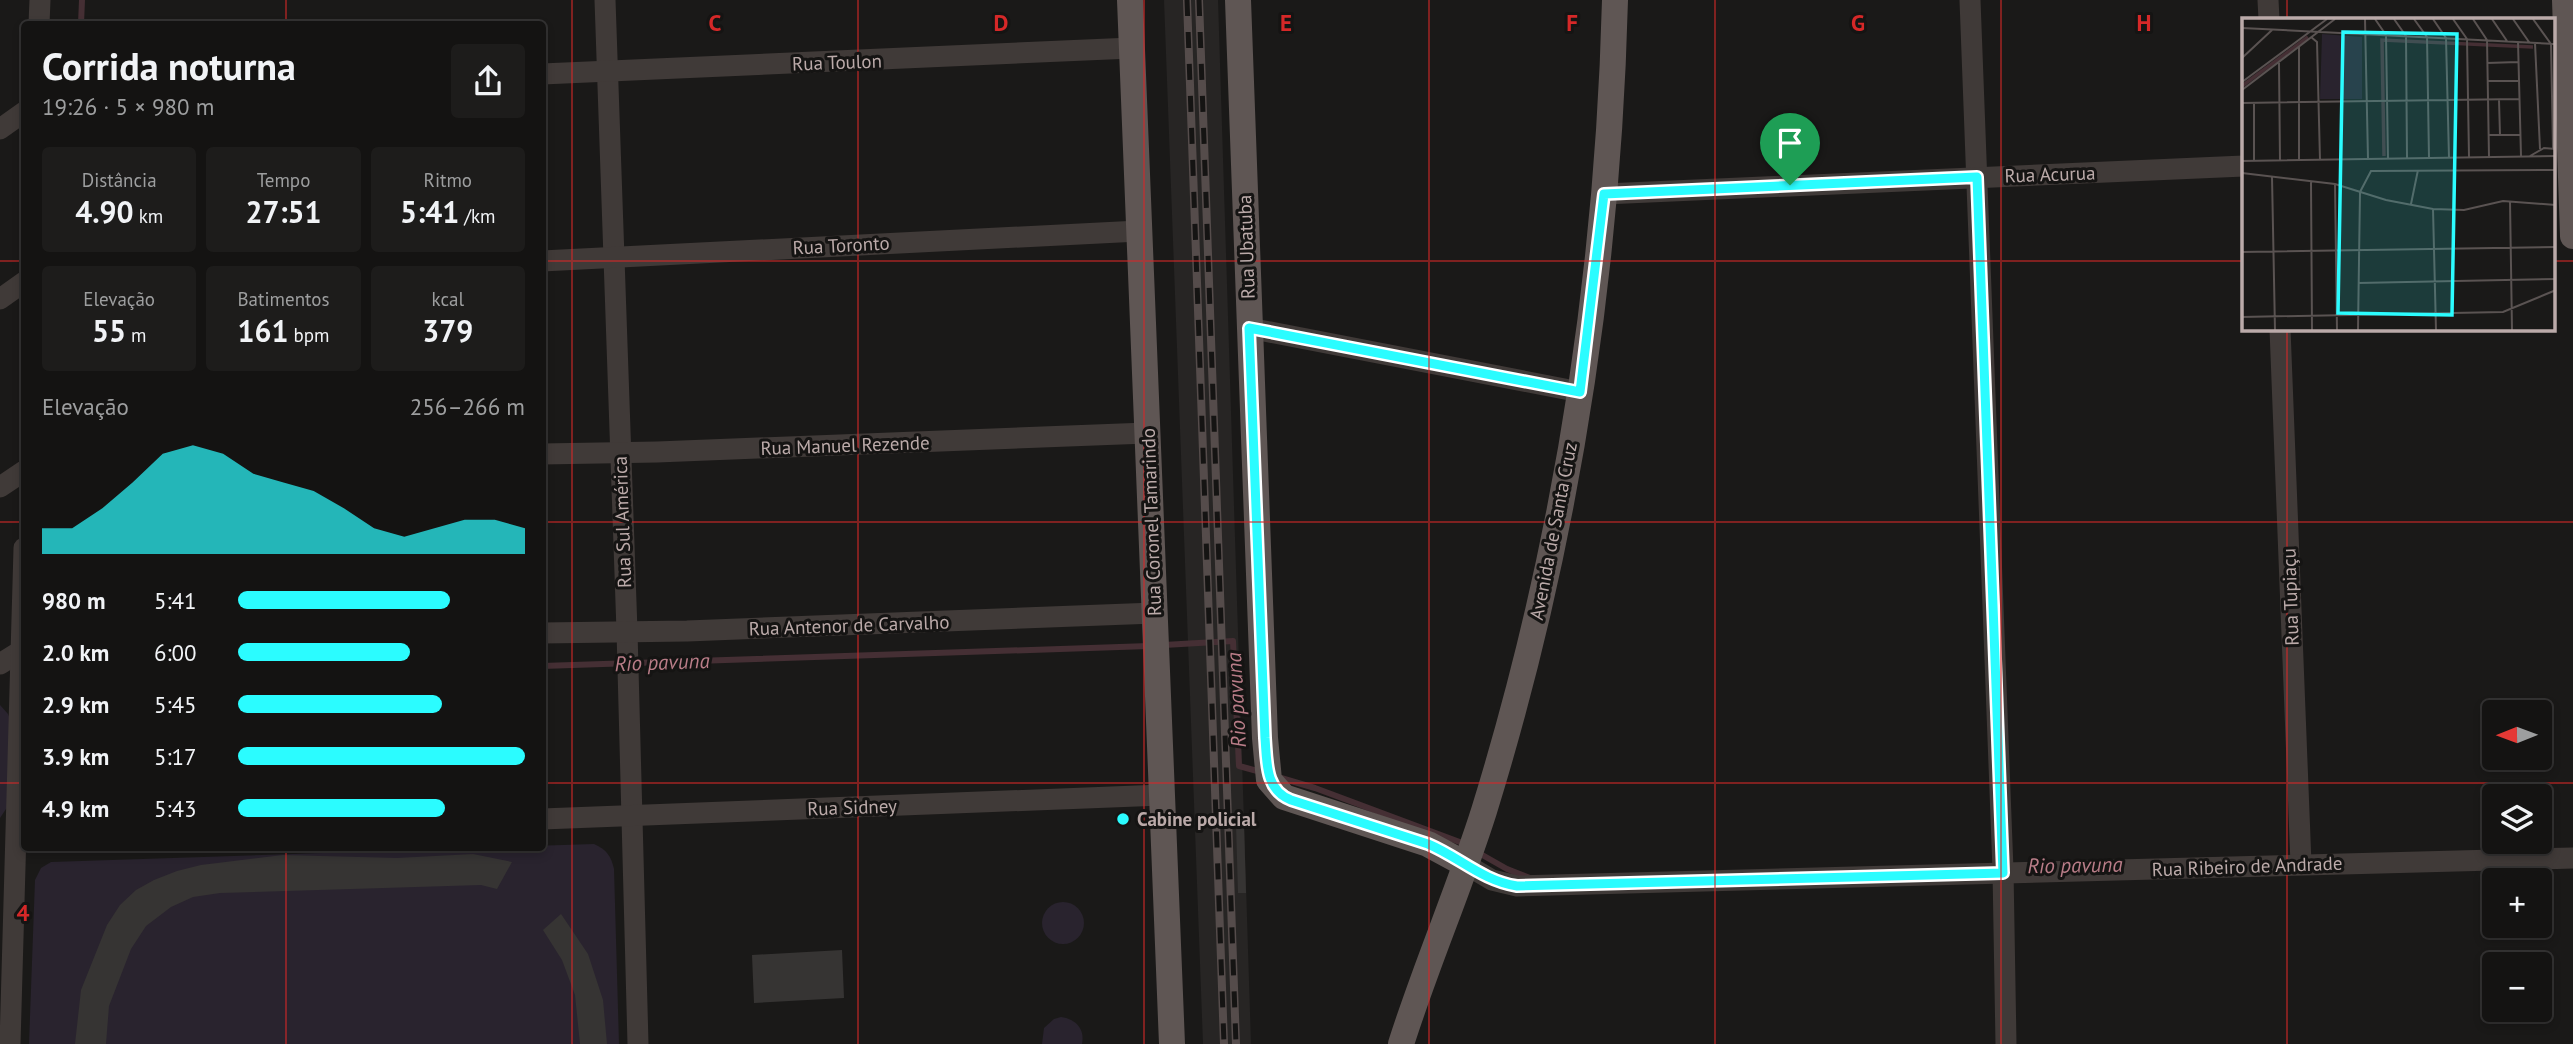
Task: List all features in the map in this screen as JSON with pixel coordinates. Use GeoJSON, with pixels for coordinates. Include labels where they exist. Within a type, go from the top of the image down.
{"type":"FeatureCollection","features":[{"type":"Feature","properties":{"kind":"main road","name":"Rua Coronel Tamarindo"},"geometry":{"type":"LineString","coordinates":[[1130,0],[1172,1044]]}},
{"type":"Feature","properties":{"kind":"main road","name":"Rua Ubatuba"},"geometry":{"type":"LineString","coordinates":[[1238,0],[1265,738],[1269,780],[1283,797],[1428,844],[1465,864]]}},
{"type":"Feature","properties":{"kind":"main road","name":"Avenida de Santa Cruz"},"geometry":{"type":"LineString","coordinates":[[1401,1044],[1423,974],[1483,811],[1535,624],[1580,392],[1604,194],[1615,0]]}},
{"type":"Feature","properties":{"kind":"main road"},"geometry":{"type":"LineString","coordinates":[[2565,0],[2565,152],[2573,236]]}},
{"type":"Feature","properties":{"kind":"street"},"geometry":{"type":"LineString","coordinates":[[39,21],[40,0]]}},
{"type":"Feature","properties":{"kind":"street","name":"Rua Sul América"},"geometry":{"type":"LineString","coordinates":[[605,0],[638,1044]]}},
{"type":"Feature","properties":{"kind":"street"},"geometry":{"type":"LineString","coordinates":[[1970,0],[2003,867],[2006,1044]]}},
{"type":"Feature","properties":{"kind":"street"},"geometry":{"type":"LineString","coordinates":[[2268,0],[2269,18]]}},
{"type":"Feature","properties":{"kind":"street","name":"Rua Toulon"},"geometry":{"type":"LineString","coordinates":[[546,74],[1132,48]]}},
{"type":"Feature","properties":{"kind":"street"},"geometry":{"type":"LineString","coordinates":[[0,129],[21,114]]}},
{"type":"Feature","properties":{"kind":"street","name":"Rua Acurua"},"geometry":{"type":"LineString","coordinates":[[1604,194],[2242,166]]}},
{"type":"Feature","properties":{"kind":"street","name":"Rua Toronto"},"geometry":{"type":"LineString","coordinates":[[546,261],[1139,231]]}},
{"type":"Feature","properties":{"kind":"street"},"geometry":{"type":"LineString","coordinates":[[0,299],[21,284]]}},
{"type":"Feature","properties":{"kind":"street"},"geometry":{"type":"LineString","coordinates":[[1249,328],[1580,392]]}},
{"type":"Feature","properties":{"kind":"street","name":"Rua Tupiaçu"},"geometry":{"type":"LineString","coordinates":[[2280,331],[2300,860]]}},
{"type":"Feature","properties":{"kind":"street","name":"Rua Manuel Rezende"},"geometry":{"type":"LineString","coordinates":[[546,454],[1147,433]]}},
{"type":"Feature","properties":{"kind":"street"},"geometry":{"type":"LineString","coordinates":[[0,487],[21,473]]}},
{"type":"Feature","properties":{"kind":"street","name":"Rua Antenor de Carvalho"},"geometry":{"type":"LineString","coordinates":[[546,633],[715,630],[1155,613]]}},
{"type":"Feature","properties":{"kind":"street"},"geometry":{"type":"LineString","coordinates":[[0,664],[21,650]]}},
{"type":"Feature","properties":{"kind":"street"},"geometry":{"type":"LineString","coordinates":[[10,1044],[14,834],[21,690]]}},
{"type":"Feature","properties":{"kind":"street","name":"Rua Sidney"},"geometry":{"type":"LineString","coordinates":[[546,819],[1162,795]]}},
{"type":"Feature","properties":{"kind":"street","name":"Rua Ribeiro de Andrade"},"geometry":{"type":"LineString","coordinates":[[1465,864],[1492,880],[1517,886],[2003,867],[2300,860],[2573,858]]}},
{"type":"Feature","properties":{"kind":"shaded area"},"geometry":{"type":"Polygon","coordinates":[[[1164,0],[1218,0],[1251,1044],[1203,1044],[1164,0]]]}},
{"type":"Feature","properties":{"kind":"shaded area"},"geometry":{"type":"Polygon","coordinates":[[[0,705],[11,722],[8,806],[0,818],[0,705]]]}},
{"type":"Feature","properties":{"kind":"shaded area"},"geometry":{"type":"Polygon","coordinates":[[[594,844],[608,854],[611,860],[614,869],[619,1044],[29,1044],[35,880],[41,868],[51,862],[383,851],[546,851],[546,846],[594,844]]]}},
{"type":"Feature","properties":{"kind":"shaded area"},"geometry":{"type":"Polygon","coordinates":[[[1063,902],[1078,908],[1084,923],[1078,938],[1063,944],[1048,938],[1042,923],[1048,908],[1063,902]]]}},
{"type":"Feature","properties":{"kind":"shaded area"},"geometry":{"type":"Polygon","coordinates":[[[1061,1017],[1071,1020],[1081,1029],[1082,1044],[1042,1044],[1044,1028],[1054,1019],[1061,1017]]]}},
{"type":"Feature","properties":{"kind":"building"},"geometry":{"type":"Polygon","coordinates":[[[1236,824],[1244,824],[1246,893],[1238,893],[1236,824]]]}},
{"type":"Feature","properties":{"kind":"building"},"geometry":{"type":"Polygon","coordinates":[[[473,854],[512,862],[497,889],[481,885],[220,893],[193,897],[171,907],[146,926],[131,949],[109,1006],[106,1044],[75,1044],[81,990],[107,925],[120,905],[136,890],[154,880],[201,865],[283,855],[397,858],[473,854]]]}},
{"type":"Feature","properties":{"kind":"building"},"geometry":{"type":"Polygon","coordinates":[[[561,914],[588,954],[603,1000],[607,1044],[580,1044],[575,995],[562,960],[543,930],[561,914]]]}},
{"type":"Feature","properties":{"kind":"building"},"geometry":{"type":"Polygon","coordinates":[[[842,950],[844,998],[754,1003],[752,955],[842,950]]]}},
{"type":"Feature","properties":{"kind":"waterway","name":"Rio pavuna"},"geometry":{"type":"LineString","coordinates":[[81,21],[82,0]]}},
{"type":"Feature","properties":{"kind":"waterway","name":"Rio pavuna"},"geometry":{"type":"LineString","coordinates":[[1164,645],[1233,641],[1239,766],[1261,772]]}},
{"type":"Feature","properties":{"kind":"waterway","name":"Rio pavuna"},"geometry":{"type":"LineString","coordinates":[[546,666],[1149,646]]}},
{"type":"Feature","properties":{"kind":"waterway","name":"Rio pavuna"},"geometry":{"type":"LineString","coordinates":[[1281,778],[1465,844]]}},
{"type":"Feature","properties":{"kind":"waterway","name":"Rio pavuna"},"geometry":{"type":"LineString","coordinates":[[1477,852],[1530,878]]}},
{"type":"Feature","properties":{"kind":"railway"},"geometry":{"type":"LineString","coordinates":[[1187,0],[1224,1044]]}},
{"type":"Feature","properties":{"kind":"railway"},"geometry":{"type":"LineString","coordinates":[[1199,0],[1236,1044]]}},
{"type":"Feature","properties":{"kind":"place","name":"Cabine policial"},"geometry":{"type":"Point","coordinates":[1123,819]}},
{"type":"Feature","properties":{"kind":"route"},"geometry":{"type":"LineString","coordinates":[[1977,177],[2003,873],[1517,886],[1492,880],[1443,850],[1428,844],[1283,797],[1269,780],[1267,767],[1249,328],[1580,392],[1604,194],[1790,185],[1977,177]]}}]}
